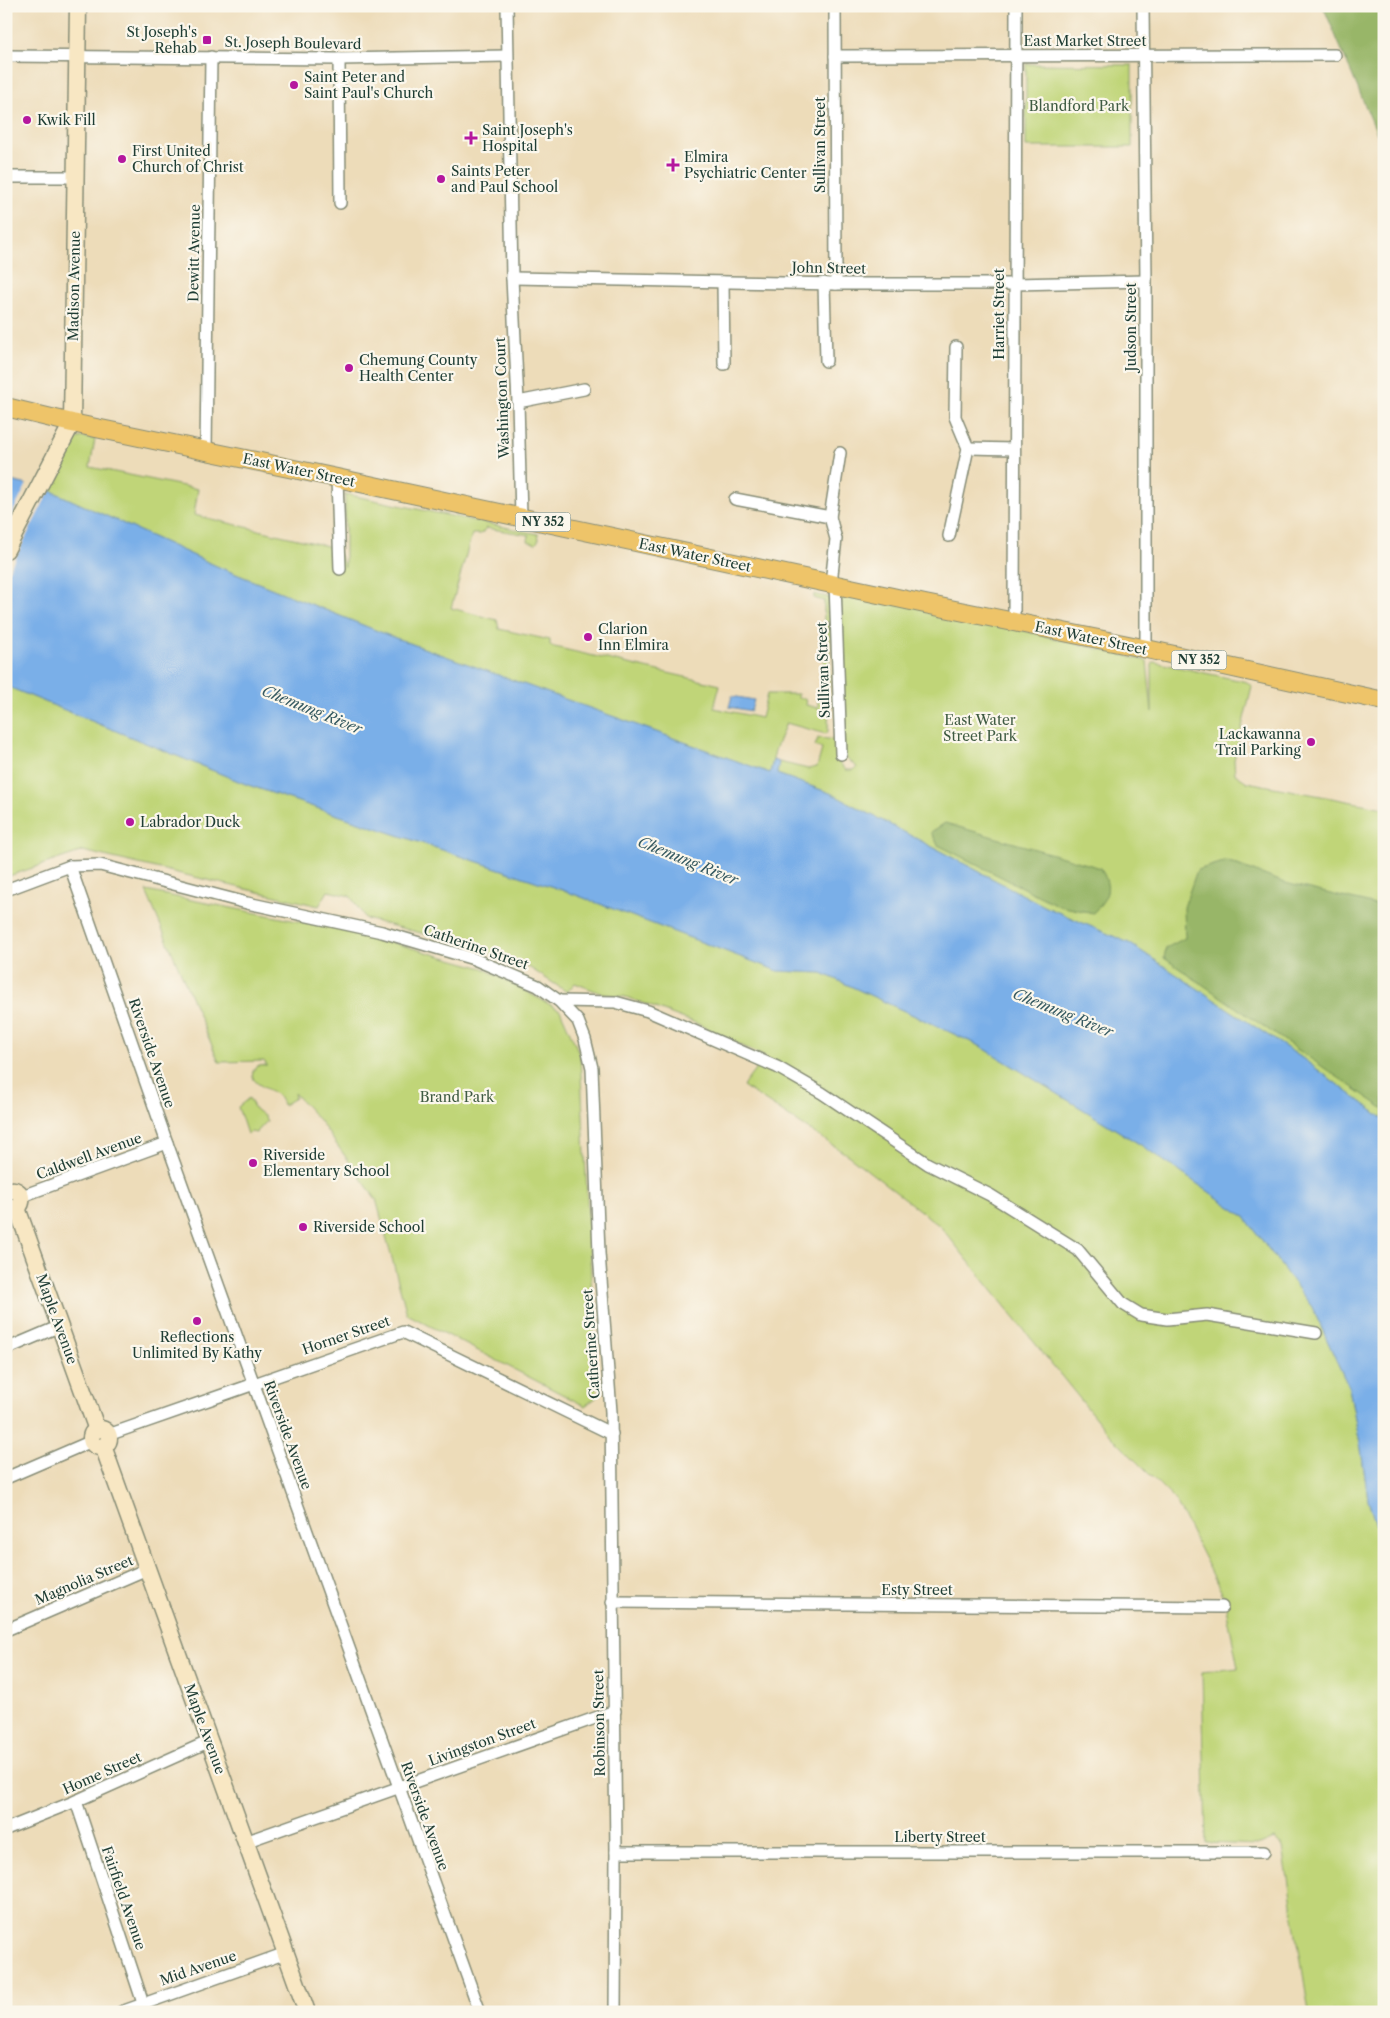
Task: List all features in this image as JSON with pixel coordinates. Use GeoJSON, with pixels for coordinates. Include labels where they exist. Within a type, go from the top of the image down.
{"type":"FeatureCollection","features":[{"type":"Feature","properties":{"kind":"main road","name":"Madison Avenue"},"geometry":{"type":"LineString","coordinates":[[6,550],[72,423],[78,6]]}},
{"type":"Feature","properties":{"kind":"main road","name":"East Water Street"},"geometry":{"type":"LineString","coordinates":[[6,407],[72,423],[1146,649],[1384,701]]}},
{"type":"Feature","properties":{"kind":"main road","name":"Maple Avenue"},"geometry":{"type":"LineString","coordinates":[[11,1195],[307,2012]]}},
{"type":"Feature","properties":{"kind":"street","name":"Washington Court"},"geometry":{"type":"LineString","coordinates":[[507,6],[512,278],[521,517]]}},
{"type":"Feature","properties":{"kind":"street","name":"Sullivan Street"},"geometry":{"type":"LineString","coordinates":[[826,361],[830,284],[835,56],[834,6]]}},
{"type":"Feature","properties":{"kind":"street","name":"Harriet Street"},"geometry":{"type":"LineString","coordinates":[[1014,622],[1016,6]]}},
{"type":"Feature","properties":{"kind":"street","name":"Judson Street"},"geometry":{"type":"LineString","coordinates":[[1142,6],[1146,281],[1146,649]]}},
{"type":"Feature","properties":{"kind":"street","name":"East Market Street"},"geometry":{"type":"LineString","coordinates":[[835,56],[1335,55]]}},
{"type":"Feature","properties":{"kind":"street"},"geometry":{"type":"LineString","coordinates":[[6,56],[78,56]]}},
{"type":"Feature","properties":{"kind":"street","name":"St. Joseph Boulevard"},"geometry":{"type":"LineString","coordinates":[[78,56],[339,59],[507,56]]}},
{"type":"Feature","properties":{"kind":"street","name":"Dewitt Avenue"},"geometry":{"type":"LineString","coordinates":[[206,450],[211,57]]}},
{"type":"Feature","properties":{"kind":"street"},"geometry":{"type":"LineString","coordinates":[[339,59],[340,203]]}},
{"type":"Feature","properties":{"kind":"street"},"geometry":{"type":"LineString","coordinates":[[6,177],[76,177]]}},
{"type":"Feature","properties":{"kind":"street","name":"John Street"},"geometry":{"type":"LineString","coordinates":[[512,278],[830,284],[1015,284],[1146,281]]}},
{"type":"Feature","properties":{"kind":"street"},"geometry":{"type":"LineString","coordinates":[[723,282],[724,364]]}},
{"type":"Feature","properties":{"kind":"street"},"geometry":{"type":"LineString","coordinates":[[949,536],[968,448],[955,417],[956,346]]}},
{"type":"Feature","properties":{"kind":"street"},"geometry":{"type":"LineString","coordinates":[[518,402],[584,389]]}},
{"type":"Feature","properties":{"kind":"street"},"geometry":{"type":"LineString","coordinates":[[968,448],[1014,449]]}},
{"type":"Feature","properties":{"kind":"street"},"geometry":{"type":"LineString","coordinates":[[735,498],[830,517],[840,453]]}},
{"type":"Feature","properties":{"kind":"street"},"geometry":{"type":"LineString","coordinates":[[337,478],[340,568]]}},
{"type":"Feature","properties":{"kind":"street","name":"Sullivan Street"},"geometry":{"type":"LineString","coordinates":[[830,517],[836,539],[833,583],[841,754]]}},
{"type":"Feature","properties":{"kind":"street","name":"Catherine Street"},"geometry":{"type":"LineString","coordinates":[[6,890],[70,866],[100,866],[247,903],[382,932],[474,959],[538,986],[559,1002],[578,1022],[586,1039],[592,1068],[599,1253],[612,1434]]}},
{"type":"Feature","properties":{"kind":"street","name":"Riverside Avenue"},"geometry":{"type":"LineString","coordinates":[[70,866],[167,1143],[480,2012]]}},
{"type":"Feature","properties":{"kind":"street"},"geometry":{"type":"LineString","coordinates":[[559,1002],[615,1002],[648,1011],[777,1067],[822,1093],[928,1164],[990,1195],[1078,1250],[1123,1304],[1141,1315],[1167,1319],[1207,1315],[1316,1333]]}},
{"type":"Feature","properties":{"kind":"street","name":"Caldwell Avenue"},"geometry":{"type":"LineString","coordinates":[[11,1195],[167,1143]]}},
{"type":"Feature","properties":{"kind":"street"},"geometry":{"type":"LineString","coordinates":[[6,1349],[60,1326]]}},
{"type":"Feature","properties":{"kind":"street","name":"Horner Street"},"geometry":{"type":"LineString","coordinates":[[6,1478],[100,1438],[403,1332],[612,1434]]}},
{"type":"Feature","properties":{"kind":"street","name":"Robinson Street"},"geometry":{"type":"LineString","coordinates":[[612,1434],[612,1602],[616,1852],[615,2012]]}},
{"type":"Feature","properties":{"kind":"street","name":"Magnolia Street"},"geometry":{"type":"LineString","coordinates":[[6,1630],[147,1569]]}},
{"type":"Feature","properties":{"kind":"street","name":"Esty Street"},"geometry":{"type":"LineString","coordinates":[[612,1602],[1222,1607]]}},
{"type":"Feature","properties":{"kind":"street","name":"Livingston Street"},"geometry":{"type":"LineString","coordinates":[[246,1842],[615,1711]]}},
{"type":"Feature","properties":{"kind":"street","name":"Home Street"},"geometry":{"type":"LineString","coordinates":[[6,1829],[76,1801],[210,1742]]}},
{"type":"Feature","properties":{"kind":"street","name":"Fairfield Avenue"},"geometry":{"type":"LineString","coordinates":[[76,1801],[143,2003]]}},
{"type":"Feature","properties":{"kind":"street","name":"Liberty Street"},"geometry":{"type":"LineString","coordinates":[[616,1852],[1264,1852]]}},
{"type":"Feature","properties":{"kind":"street","name":"Mid Avenue"},"geometry":{"type":"LineString","coordinates":[[120,2012],[286,1954]]}},
{"type":"Feature","properties":{"kind":"green space"},"geometry":{"type":"Polygon","coordinates":[[[1323,6],[1384,6],[1384,150],[1323,6]]]}},
{"type":"Feature","properties":{"kind":"green space","name":"Blandford Park"},"geometry":{"type":"Polygon","coordinates":[[[1026,64],[1132,65],[1132,147],[1026,147],[1026,64]]]}},
{"type":"Feature","properties":{"kind":"green space"},"geometry":{"type":"Polygon","coordinates":[[[82,437],[95,439],[90,467],[198,489],[194,515],[336,548],[345,567],[345,494],[538,534],[539,539],[536,544],[528,541],[529,535],[486,528],[481,534],[472,534],[451,608],[497,620],[499,629],[550,640],[550,646],[720,685],[714,708],[761,718],[767,694],[798,694],[798,698],[805,698],[806,705],[818,708],[818,698],[824,697],[824,601],[814,598],[814,594],[831,598],[828,731],[826,734],[786,723],[775,750],[770,773],[390,636],[221,568],[47,489],[76,439],[82,437]]]}},
{"type":"Feature","properties":{"kind":"green space","name":"East Water Street Park"},"geometry":{"type":"Polygon","coordinates":[[[835,584],[1147,661],[1152,712],[1152,665],[1154,662],[1247,682],[1252,686],[1234,760],[1235,774],[1247,782],[1384,808],[1384,1119],[1302,1058],[1129,943],[1046,907],[830,793],[777,774],[779,762],[808,769],[817,767],[822,749],[815,746],[818,738],[837,740],[838,761],[846,770],[854,770],[857,767],[841,754],[835,584]]]}},
{"type":"Feature","properties":{"kind":"green space"},"geometry":{"type":"Polygon","coordinates":[[[6,686],[248,785],[568,892],[778,971],[822,973],[980,1046],[1141,1145],[1244,1216],[1312,1307],[1349,1388],[1361,1449],[1368,1499],[1384,1553],[1384,2012],[1309,2012],[1283,1847],[1274,1839],[1260,1845],[1206,1843],[1202,1672],[1238,1668],[1224,1597],[1175,1500],[1106,1431],[940,1226],[849,1156],[743,1086],[765,1057],[698,1024],[626,997],[603,994],[575,983],[567,992],[530,968],[468,945],[366,919],[350,896],[328,891],[319,906],[83,851],[6,877],[6,686]]]}},
{"type":"Feature","properties":{"kind":"green space"},"geometry":{"type":"Polygon","coordinates":[[[945,823],[1101,868],[1108,887],[1103,902],[1093,913],[1059,906],[938,845],[931,832],[945,823]]]}},
{"type":"Feature","properties":{"kind":"green space"},"geometry":{"type":"Polygon","coordinates":[[[1227,861],[1285,883],[1384,907],[1384,1109],[1164,958],[1166,948],[1185,938],[1184,907],[1197,870],[1227,861]]]}},
{"type":"Feature","properties":{"kind":"green space","name":"Brand Park"},"geometry":{"type":"Polygon","coordinates":[[[146,891],[362,934],[483,968],[560,1010],[580,1055],[597,1397],[585,1406],[407,1314],[376,1199],[319,1120],[294,1093],[295,1098],[283,1105],[277,1095],[254,1080],[253,1071],[257,1066],[267,1065],[264,1061],[219,1062],[146,891]]]}},
{"type":"Feature","properties":{"kind":"green space"},"geometry":{"type":"Polygon","coordinates":[[[249,1098],[255,1109],[267,1121],[256,1133],[251,1132],[247,1134],[238,1107],[249,1098]]]}},
{"type":"Feature","properties":{"kind":"water","name":"Chemung River"},"geometry":{"type":"Polygon","coordinates":[[[6,480],[47,489],[221,568],[390,636],[770,773],[773,760],[779,762],[777,774],[830,793],[1046,907],[1129,943],[1302,1058],[1384,1119],[1384,1553],[1368,1499],[1361,1449],[1349,1388],[1312,1307],[1244,1216],[1141,1145],[980,1046],[822,973],[778,971],[568,892],[248,785],[6,686],[6,480]]]}},
{"type":"Feature","properties":{"kind":"water"},"geometry":{"type":"Polygon","coordinates":[[[732,696],[754,700],[751,711],[729,707],[732,696]]]}},
{"type":"Feature","properties":{"kind":"pier"},"geometry":{"type":"Polygon","coordinates":[[[28,482],[51,488],[6,576],[6,526],[28,482]]]}},
{"type":"Feature","properties":{"kind":"place","name":"St Joseph's Rehab"},"geometry":{"type":"Point","coordinates":[207,40]}},
{"type":"Feature","properties":{"kind":"place","name":"Saint Peter and Saint Paul's Church"},"geometry":{"type":"Point","coordinates":[294,85]}},
{"type":"Feature","properties":{"kind":"place","name":"Kwik Fill"},"geometry":{"type":"Point","coordinates":[27,120]}},
{"type":"Feature","properties":{"kind":"place","name":"Saint Joseph's Hospital"},"geometry":{"type":"Point","coordinates":[471,138]}},
{"type":"Feature","properties":{"kind":"place","name":"First United Church of Christ"},"geometry":{"type":"Point","coordinates":[122,159]}},
{"type":"Feature","properties":{"kind":"place","name":"Elmira Psychiatric Center"},"geometry":{"type":"Point","coordinates":[673,165]}},
{"type":"Feature","properties":{"kind":"place","name":"Saints Peter and Paul School"},"geometry":{"type":"Point","coordinates":[441,179]}},
{"type":"Feature","properties":{"kind":"place","name":"Chemung County Health Center"},"geometry":{"type":"Point","coordinates":[349,368]}},
{"type":"Feature","properties":{"kind":"place","name":"Clarion Inn Elmira"},"geometry":{"type":"Point","coordinates":[588,637]}},
{"type":"Feature","properties":{"kind":"place","name":"Lackawanna Trail Parking"},"geometry":{"type":"Point","coordinates":[1311,742]}},
{"type":"Feature","properties":{"kind":"place","name":"Labrador Duck"},"geometry":{"type":"Point","coordinates":[130,822]}},
{"type":"Feature","properties":{"kind":"place","name":"Riverside Elementary School"},"geometry":{"type":"Point","coordinates":[253,1163]}},
{"type":"Feature","properties":{"kind":"place","name":"Riverside School"},"geometry":{"type":"Point","coordinates":[303,1227]}},
{"type":"Feature","properties":{"kind":"place","name":"Reflections Unlimited By Kathy"},"geometry":{"type":"Point","coordinates":[197,1321]}}]}
